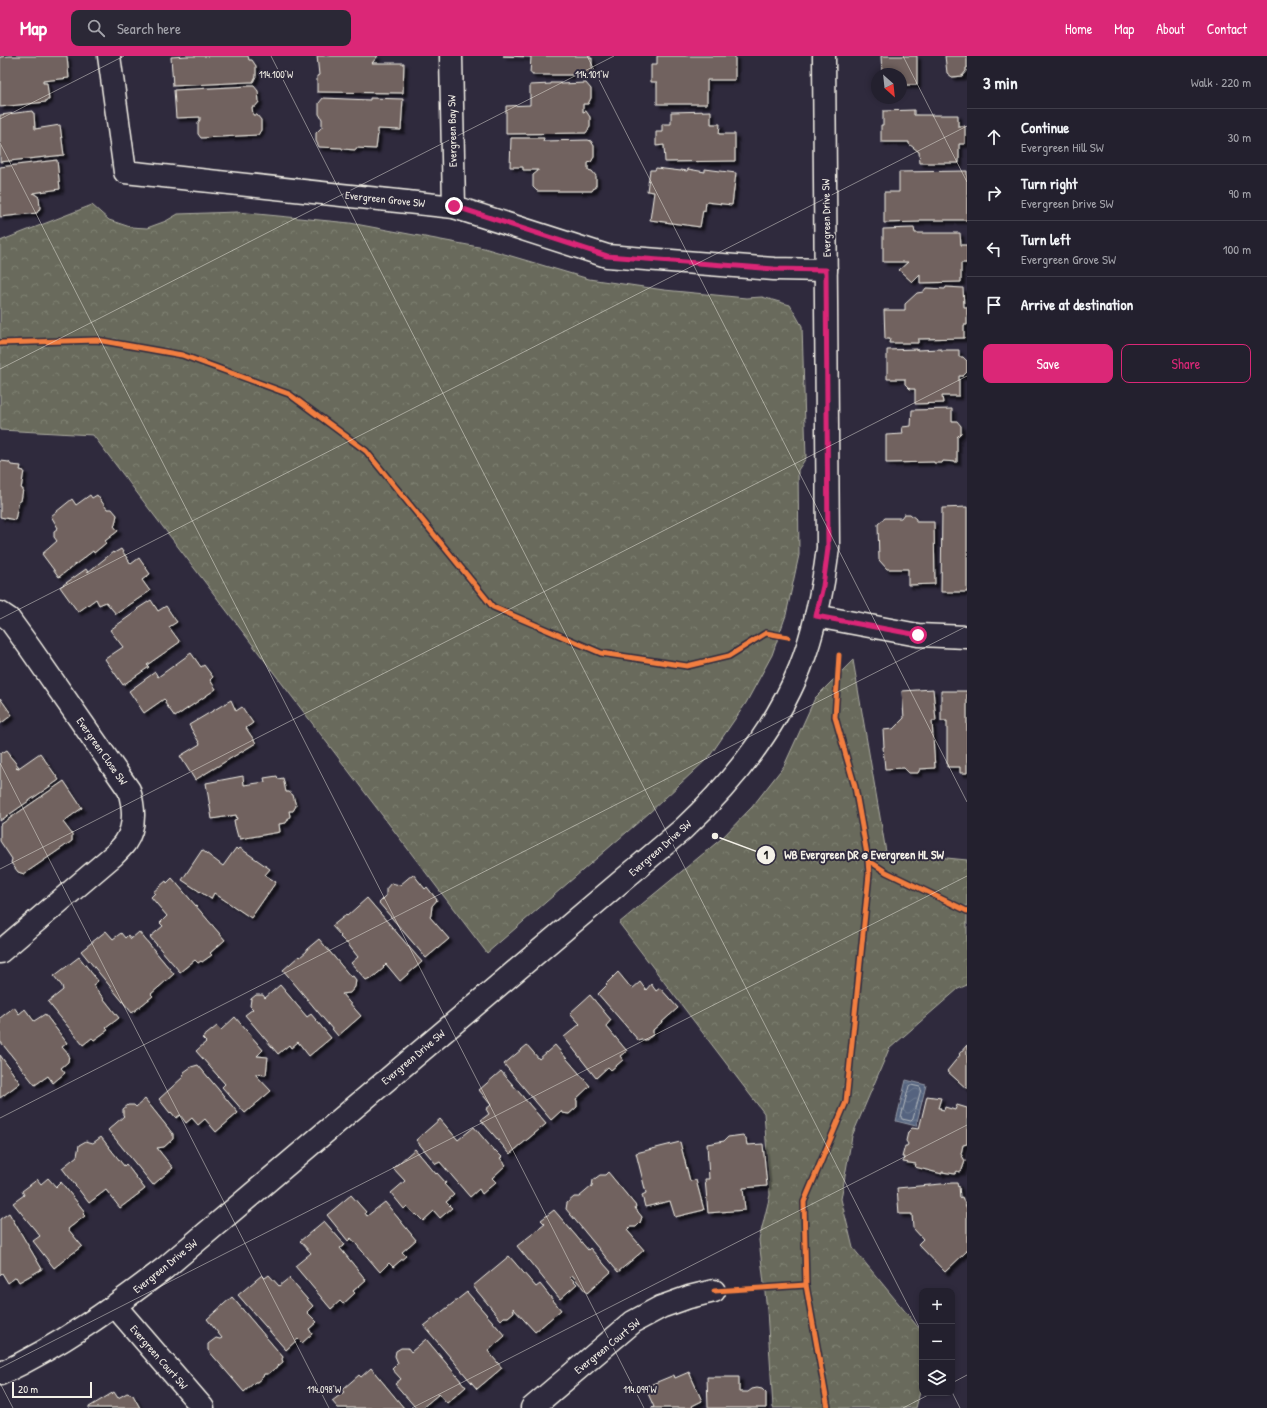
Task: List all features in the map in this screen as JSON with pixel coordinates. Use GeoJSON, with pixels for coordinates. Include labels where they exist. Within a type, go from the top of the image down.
{"type":"FeatureCollection","features":[{"type":"Feature","properties":{"kind":"street","name":"Evergreen Grove SW"},"geometry":{"type":"LineString","coordinates":[[109,56],[125,172],[454,206],[607,256],[774,269],[826,270]]}},
{"type":"Feature","properties":{"kind":"street","name":"Evergreen Bay SW"},"geometry":{"type":"LineString","coordinates":[[451,56],[454,206]]}},
{"type":"Feature","properties":{"kind":"street","name":"Evergreen Drive SW"},"geometry":{"type":"LineString","coordinates":[[0,1374],[43,1352],[80,1330],[116,1306],[165,1268],[677,834],[710,803],[761,740],[782,704],[800,668],[816,616],[823,586],[828,548],[824,56]]}},
{"type":"Feature","properties":{"kind":"street","name":"Evergreen Close SW"},"geometry":{"type":"LineString","coordinates":[[0,613],[9,619],[129,790],[133,811],[133,819],[126,842],[114,855],[0,952]]}},
{"type":"Feature","properties":{"kind":"street"},"geometry":{"type":"LineString","coordinates":[[816,616],[918,635],[967,637]]}},
{"type":"Feature","properties":{"kind":"street","name":"Evergreen Court SW"},"geometry":{"type":"LineString","coordinates":[[532,1408],[633,1322],[661,1307],[689,1297],[714,1291]]}},
{"type":"Feature","properties":{"kind":"street","name":"Evergreen Court SW"},"geometry":{"type":"LineString","coordinates":[[116,1306],[203,1408]]}},
{"type":"Feature","properties":{"kind":"green space"},"geometry":{"type":"Polygon","coordinates":[[[92,205],[109,220],[130,227],[147,228],[166,221],[178,214],[237,212],[350,223],[484,248],[589,279],[664,290],[746,298],[762,297],[790,305],[802,326],[806,458],[798,470],[799,555],[786,615],[772,655],[746,703],[709,757],[649,813],[487,953],[93,435],[0,430],[0,241],[92,205]]]}},
{"type":"Feature","properties":{"kind":"green space"},"geometry":{"type":"Polygon","coordinates":[[[853,660],[886,852],[967,860],[967,985],[958,989],[889,1049],[852,1136],[841,1199],[853,1248],[919,1328],[919,1396],[916,1408],[773,1408],[767,1310],[759,1240],[770,1195],[764,1113],[619,923],[721,839],[752,807],[784,766],[815,698],[853,660]]]}},
{"type":"Feature","properties":{"kind":"water"},"geometry":{"type":"Polygon","coordinates":[[[906,1080],[926,1085],[916,1126],[896,1121],[906,1080]]]}},
{"type":"Feature","properties":{"kind":"building"},"geometry":{"type":"Polygon","coordinates":[[[67,56],[69,78],[43,81],[43,83],[47,83],[49,100],[46,100],[46,102],[0,107],[0,57],[67,56]]]}},
{"type":"Feature","properties":{"kind":"building"},"geometry":{"type":"Polygon","coordinates":[[[248,56],[249,60],[252,60],[256,66],[256,76],[253,82],[173,86],[171,57],[248,56]]]}},
{"type":"Feature","properties":{"kind":"building"},"geometry":{"type":"Polygon","coordinates":[[[317,56],[378,56],[372,63],[404,63],[403,93],[317,92],[317,76],[319,75],[317,56]]]}},
{"type":"Feature","properties":{"kind":"building"},"geometry":{"type":"Polygon","coordinates":[[[503,56],[590,56],[590,59],[592,58],[592,75],[532,75],[532,73],[530,73],[531,57],[503,56]]]}},
{"type":"Feature","properties":{"kind":"building"},"geometry":{"type":"Polygon","coordinates":[[[657,56],[735,56],[735,80],[707,80],[707,104],[657,104],[657,82],[651,82],[651,65],[657,65],[657,56]]]}},
{"type":"Feature","properties":{"kind":"building"},"geometry":{"type":"Polygon","coordinates":[[[881,56],[917,56],[917,85],[907,85],[907,68],[882,68],[881,56]]]}},
{"type":"Feature","properties":{"kind":"building"},"geometry":{"type":"Polygon","coordinates":[[[945,56],[967,56],[967,68],[962,76],[952,77],[947,73],[945,56]]]}},
{"type":"Feature","properties":{"kind":"building"},"geometry":{"type":"Polygon","coordinates":[[[551,83],[586,83],[591,89],[591,98],[588,104],[583,104],[583,112],[586,111],[590,117],[590,127],[586,133],[506,134],[506,106],[530,105],[530,85],[551,83]]]}},
{"type":"Feature","properties":{"kind":"building"},"geometry":{"type":"Polygon","coordinates":[[[254,86],[258,91],[259,102],[255,107],[252,107],[253,115],[257,115],[261,120],[261,130],[258,135],[201,138],[198,134],[198,123],[200,117],[176,118],[174,90],[254,86]]]}},
{"type":"Feature","properties":{"kind":"building"},"geometry":{"type":"Polygon","coordinates":[[[323,98],[370,100],[370,98],[403,99],[401,130],[377,129],[376,149],[356,148],[356,150],[319,147],[316,141],[316,133],[322,127],[322,119],[319,114],[319,103],[323,98]]]}},
{"type":"Feature","properties":{"kind":"building"},"geometry":{"type":"Polygon","coordinates":[[[914,110],[914,115],[958,115],[958,126],[965,126],[965,144],[959,144],[959,163],[920,163],[919,152],[909,144],[909,142],[881,142],[883,111],[914,110]]]}},
{"type":"Feature","properties":{"kind":"building"},"geometry":{"type":"Polygon","coordinates":[[[32,111],[34,113],[35,129],[60,125],[64,155],[0,162],[0,115],[32,111]]]}},
{"type":"Feature","properties":{"kind":"building"},"geometry":{"type":"Polygon","coordinates":[[[711,111],[711,124],[720,124],[719,134],[735,134],[735,161],[665,162],[664,145],[656,146],[656,132],[662,132],[662,124],[671,124],[671,112],[711,111]]]}},
{"type":"Feature","properties":{"kind":"building"},"geometry":{"type":"Polygon","coordinates":[[[511,138],[544,138],[543,141],[591,141],[594,146],[594,157],[591,162],[588,163],[588,170],[592,171],[596,176],[596,185],[592,191],[537,191],[533,187],[533,175],[538,170],[523,170],[523,167],[510,167],[511,138]]]}},
{"type":"Feature","properties":{"kind":"building"},"geometry":{"type":"Polygon","coordinates":[[[57,160],[60,189],[33,193],[39,197],[40,208],[37,213],[0,217],[0,167],[57,160]]]}},
{"type":"Feature","properties":{"kind":"building"},"geometry":{"type":"Polygon","coordinates":[[[656,168],[681,171],[687,171],[688,169],[705,172],[705,169],[736,173],[732,205],[706,202],[700,227],[650,220],[654,192],[647,191],[650,170],[655,170],[656,168]]]}},
{"type":"Feature","properties":{"kind":"building"},"geometry":{"type":"Polygon","coordinates":[[[967,171],[967,220],[920,220],[920,222],[884,223],[884,192],[899,192],[899,172],[967,171]]]}},
{"type":"Feature","properties":{"kind":"building"},"geometry":{"type":"Polygon","coordinates":[[[914,228],[915,233],[960,233],[961,245],[967,245],[967,263],[961,263],[961,282],[920,283],[920,274],[912,282],[899,270],[908,262],[883,262],[883,229],[914,228]]]}},
{"type":"Feature","properties":{"kind":"building"},"geometry":{"type":"Polygon","coordinates":[[[946,287],[963,288],[964,307],[967,307],[967,325],[964,325],[964,338],[918,339],[918,343],[889,343],[890,339],[885,339],[884,310],[905,310],[905,304],[917,293],[923,292],[926,288],[945,289],[946,287]]]}},
{"type":"Feature","properties":{"kind":"building"},"geometry":{"type":"Polygon","coordinates":[[[887,350],[959,350],[959,357],[963,357],[967,361],[967,372],[963,376],[959,376],[959,396],[942,396],[943,403],[915,404],[915,389],[910,389],[905,384],[905,379],[887,379],[887,350]]]}},
{"type":"Feature","properties":{"kind":"building"},"geometry":{"type":"Polygon","coordinates":[[[952,409],[952,421],[957,421],[961,426],[961,433],[957,437],[957,462],[886,463],[886,435],[903,434],[902,427],[911,426],[912,410],[952,409]]]}},
{"type":"Feature","properties":{"kind":"building"},"geometry":{"type":"Polygon","coordinates":[[[1,461],[9,462],[11,465],[21,466],[20,470],[24,471],[21,501],[19,501],[15,520],[0,517],[1,461]]]}},
{"type":"Feature","properties":{"kind":"building"},"geometry":{"type":"Polygon","coordinates":[[[90,495],[92,498],[97,495],[107,509],[112,509],[117,515],[114,526],[118,531],[105,541],[106,543],[94,553],[93,551],[59,577],[42,554],[57,541],[54,537],[54,531],[58,528],[51,516],[72,499],[76,505],[90,495]]]}},
{"type":"Feature","properties":{"kind":"building"},"geometry":{"type":"Polygon","coordinates":[[[967,507],[967,592],[941,592],[942,508],[967,507]]]}},
{"type":"Feature","properties":{"kind":"building"},"geometry":{"type":"Polygon","coordinates":[[[904,514],[910,514],[916,519],[916,522],[934,522],[935,584],[908,585],[908,569],[887,569],[879,560],[878,524],[885,518],[901,518],[904,514]]]}},
{"type":"Feature","properties":{"kind":"building"},"geometry":{"type":"Polygon","coordinates":[[[121,549],[131,564],[139,558],[150,574],[142,580],[150,591],[116,614],[106,602],[99,605],[96,599],[78,612],[60,587],[86,569],[88,572],[113,552],[114,553],[121,549]]]}},
{"type":"Feature","properties":{"kind":"building"},"geometry":{"type":"Polygon","coordinates":[[[151,600],[158,611],[166,606],[177,622],[169,627],[180,642],[147,665],[149,667],[123,685],[105,659],[123,647],[110,630],[151,600]]]}},
{"type":"Feature","properties":{"kind":"building"},"geometry":{"type":"Polygon","coordinates":[[[191,653],[201,667],[204,665],[213,677],[210,680],[216,689],[175,717],[165,703],[166,701],[164,699],[144,713],[129,691],[155,672],[158,677],[191,653]]]}},
{"type":"Feature","properties":{"kind":"building"},"geometry":{"type":"Polygon","coordinates":[[[933,689],[936,721],[932,721],[935,768],[920,769],[918,773],[909,773],[904,768],[885,769],[883,730],[893,729],[904,718],[902,691],[933,689]]]}},
{"type":"Feature","properties":{"kind":"building"},"geometry":{"type":"Polygon","coordinates":[[[941,691],[967,691],[967,773],[960,773],[960,767],[947,767],[947,721],[941,721],[941,691]]]}},
{"type":"Feature","properties":{"kind":"building"},"geometry":{"type":"Polygon","coordinates":[[[0,698],[12,715],[0,724],[0,698]]]}},
{"type":"Feature","properties":{"kind":"building"},"geometry":{"type":"Polygon","coordinates":[[[231,700],[236,711],[242,707],[253,723],[246,728],[256,743],[195,780],[180,756],[200,744],[189,725],[231,700]]]}},
{"type":"Feature","properties":{"kind":"building"},"geometry":{"type":"Polygon","coordinates":[[[7,750],[10,754],[9,755],[19,767],[16,768],[17,769],[40,753],[59,780],[0,821],[0,754],[7,750]]]}},
{"type":"Feature","properties":{"kind":"building"},"geometry":{"type":"Polygon","coordinates":[[[243,776],[244,785],[265,782],[264,778],[277,776],[278,779],[283,778],[286,792],[293,795],[296,806],[293,811],[289,811],[290,816],[286,823],[279,824],[280,832],[240,839],[240,836],[238,837],[234,820],[237,819],[236,815],[212,819],[206,783],[243,776]]]}},
{"type":"Feature","properties":{"kind":"building"},"geometry":{"type":"Polygon","coordinates":[[[64,781],[82,808],[63,822],[72,834],[72,841],[24,874],[18,872],[11,863],[12,859],[0,841],[0,825],[64,781]]]}},
{"type":"Feature","properties":{"kind":"building"},"geometry":{"type":"Polygon","coordinates":[[[236,848],[238,850],[240,848],[270,869],[265,875],[276,882],[251,918],[214,893],[211,899],[182,880],[202,850],[223,866],[236,848]]]}},
{"type":"Feature","properties":{"kind":"building"},"geometry":{"type":"Polygon","coordinates":[[[413,874],[425,889],[427,887],[437,900],[432,906],[430,917],[449,939],[426,958],[379,903],[386,896],[386,889],[391,883],[400,885],[413,874]]]}},
{"type":"Feature","properties":{"kind":"building"},"geometry":{"type":"Polygon","coordinates":[[[172,878],[225,940],[210,953],[212,955],[202,962],[201,961],[198,963],[195,960],[180,972],[150,937],[163,926],[160,923],[167,916],[151,897],[155,893],[153,892],[172,878]]]}},
{"type":"Feature","properties":{"kind":"building"},"geometry":{"type":"Polygon","coordinates":[[[367,898],[422,962],[400,981],[386,964],[383,967],[384,968],[371,979],[366,980],[351,963],[358,957],[332,926],[346,915],[347,916],[367,898]]]}},
{"type":"Feature","properties":{"kind":"building"},"geometry":{"type":"Polygon","coordinates":[[[106,931],[113,939],[121,933],[125,938],[128,935],[131,939],[139,932],[174,974],[151,994],[153,996],[132,1013],[81,951],[106,931]]]}},
{"type":"Feature","properties":{"kind":"building"},"geometry":{"type":"Polygon","coordinates":[[[319,939],[351,977],[353,976],[356,980],[355,987],[350,993],[342,994],[361,1016],[338,1036],[283,970],[307,951],[307,949],[319,939]]]}},
{"type":"Feature","properties":{"kind":"building"},"geometry":{"type":"Polygon","coordinates":[[[79,957],[98,981],[93,985],[119,1018],[106,1028],[108,1030],[94,1040],[92,1038],[83,1045],[48,1002],[63,990],[62,986],[54,976],[79,957]]]}},
{"type":"Feature","properties":{"kind":"building"},"geometry":{"type":"Polygon","coordinates":[[[618,972],[632,989],[640,982],[646,990],[651,984],[656,991],[660,988],[678,1008],[653,1030],[653,1035],[646,1040],[639,1041],[598,994],[618,972]]]}},
{"type":"Feature","properties":{"kind":"building"},"geometry":{"type":"Polygon","coordinates":[[[280,985],[307,1017],[311,1014],[331,1038],[309,1056],[298,1042],[291,1048],[289,1045],[278,1054],[245,1015],[253,1009],[250,1006],[251,999],[256,995],[263,995],[265,998],[280,985]]]}},
{"type":"Feature","properties":{"kind":"building"},"geometry":{"type":"Polygon","coordinates":[[[590,995],[611,1020],[606,1026],[627,1051],[620,1056],[623,1060],[611,1070],[608,1067],[596,1078],[564,1037],[580,1024],[570,1013],[590,995]]]}},
{"type":"Feature","properties":{"kind":"building"},"geometry":{"type":"Polygon","coordinates":[[[14,1007],[19,1014],[25,1009],[34,1021],[45,1014],[67,1043],[62,1047],[69,1055],[68,1062],[61,1068],[65,1073],[53,1083],[48,1076],[35,1085],[0,1041],[0,1018],[14,1007]]]}},
{"type":"Feature","properties":{"kind":"building"},"geometry":{"type":"Polygon","coordinates":[[[235,1017],[263,1050],[257,1056],[268,1057],[266,1075],[255,1074],[271,1091],[245,1113],[222,1087],[225,1084],[196,1051],[206,1042],[202,1038],[217,1026],[221,1030],[235,1017]]]}},
{"type":"Feature","properties":{"kind":"building"},"geometry":{"type":"Polygon","coordinates":[[[527,1045],[539,1059],[555,1045],[590,1086],[576,1099],[577,1107],[569,1114],[562,1113],[561,1111],[551,1120],[504,1064],[527,1045]]]}},
{"type":"Feature","properties":{"kind":"building"},"geometry":{"type":"Polygon","coordinates":[[[967,1045],[967,1089],[947,1071],[967,1045]]]}},
{"type":"Feature","properties":{"kind":"building"},"geometry":{"type":"Polygon","coordinates":[[[0,1055],[20,1083],[0,1098],[0,1055]]]}},
{"type":"Feature","properties":{"kind":"building"},"geometry":{"type":"Polygon","coordinates":[[[198,1065],[238,1113],[216,1132],[205,1119],[198,1125],[192,1118],[186,1123],[180,1115],[176,1118],[159,1099],[183,1077],[184,1072],[191,1067],[198,1065]]]}},
{"type":"Feature","properties":{"kind":"building"},"geometry":{"type":"Polygon","coordinates":[[[501,1071],[546,1124],[510,1154],[481,1120],[489,1114],[486,1109],[491,1105],[479,1090],[501,1071]]]}},
{"type":"Feature","properties":{"kind":"building"},"geometry":{"type":"Polygon","coordinates":[[[927,1096],[941,1098],[938,1108],[941,1108],[940,1109],[944,1110],[945,1107],[955,1110],[957,1105],[967,1108],[967,1144],[963,1145],[961,1154],[965,1161],[962,1170],[959,1172],[957,1171],[955,1174],[942,1172],[942,1174],[915,1167],[916,1164],[903,1162],[904,1157],[902,1157],[905,1146],[908,1144],[906,1141],[908,1132],[912,1128],[919,1129],[927,1096]]]}},
{"type":"Feature","properties":{"kind":"building"},"geometry":{"type":"Polygon","coordinates":[[[145,1099],[173,1134],[173,1139],[164,1147],[157,1148],[173,1168],[153,1185],[108,1130],[124,1116],[123,1109],[128,1105],[134,1105],[136,1107],[145,1099]]]}},
{"type":"Feature","properties":{"kind":"building"},"geometry":{"type":"Polygon","coordinates":[[[440,1119],[458,1140],[474,1127],[495,1152],[496,1151],[502,1157],[500,1158],[506,1165],[492,1178],[496,1182],[482,1194],[479,1189],[470,1197],[440,1162],[436,1164],[416,1140],[440,1119]]]}},
{"type":"Feature","properties":{"kind":"building"},"geometry":{"type":"Polygon","coordinates":[[[743,1135],[746,1139],[747,1145],[763,1144],[767,1186],[743,1188],[745,1210],[708,1213],[705,1179],[709,1179],[707,1144],[724,1141],[728,1137],[743,1135]]]}},
{"type":"Feature","properties":{"kind":"building"},"geometry":{"type":"Polygon","coordinates":[[[101,1137],[124,1166],[126,1164],[145,1189],[120,1208],[106,1190],[89,1203],[62,1168],[77,1156],[79,1145],[86,1141],[93,1143],[101,1137]]]}},
{"type":"Feature","properties":{"kind":"building"},"geometry":{"type":"Polygon","coordinates":[[[680,1142],[690,1181],[696,1180],[704,1210],[675,1217],[670,1201],[645,1207],[642,1195],[646,1193],[636,1153],[680,1142]]]}},
{"type":"Feature","properties":{"kind":"building"},"geometry":{"type":"Polygon","coordinates":[[[415,1149],[436,1174],[437,1173],[446,1183],[444,1184],[454,1195],[446,1202],[452,1208],[440,1218],[434,1211],[423,1221],[407,1206],[404,1209],[391,1193],[405,1181],[393,1168],[415,1149]]]}},
{"type":"Feature","properties":{"kind":"building"},"geometry":{"type":"Polygon","coordinates":[[[608,1172],[636,1206],[635,1208],[642,1217],[640,1223],[636,1227],[630,1227],[627,1230],[644,1250],[618,1272],[566,1209],[567,1203],[574,1197],[579,1197],[592,1186],[593,1180],[600,1175],[605,1175],[608,1172]]]}},
{"type":"Feature","properties":{"kind":"building"},"geometry":{"type":"Polygon","coordinates":[[[48,1178],[56,1187],[61,1182],[85,1212],[83,1214],[85,1216],[68,1229],[82,1246],[54,1268],[33,1241],[40,1236],[13,1203],[24,1195],[22,1191],[37,1179],[41,1184],[48,1178]]]}},
{"type":"Feature","properties":{"kind":"building"},"geometry":{"type":"Polygon","coordinates":[[[957,1183],[958,1187],[959,1186],[960,1198],[962,1197],[967,1209],[967,1251],[945,1272],[918,1244],[923,1239],[913,1228],[912,1214],[899,1214],[897,1188],[957,1183]]]}},
{"type":"Feature","properties":{"kind":"building"},"geometry":{"type":"Polygon","coordinates":[[[351,1195],[366,1212],[365,1213],[367,1216],[385,1202],[416,1240],[402,1252],[406,1256],[393,1267],[389,1263],[380,1272],[351,1238],[348,1241],[327,1215],[351,1195]]]}},
{"type":"Feature","properties":{"kind":"building"},"geometry":{"type":"Polygon","coordinates":[[[554,1210],[588,1250],[590,1248],[611,1272],[587,1293],[572,1275],[570,1277],[577,1284],[560,1299],[517,1246],[545,1224],[541,1220],[554,1210]]]}},
{"type":"Feature","properties":{"kind":"building"},"geometry":{"type":"Polygon","coordinates":[[[9,1213],[42,1269],[19,1282],[16,1277],[8,1283],[2,1273],[0,1275],[0,1219],[9,1213]]]}},
{"type":"Feature","properties":{"kind":"building"},"geometry":{"type":"Polygon","coordinates":[[[324,1221],[345,1245],[340,1248],[366,1280],[353,1291],[355,1293],[343,1304],[340,1301],[331,1309],[295,1266],[311,1253],[300,1241],[324,1221]]]}},
{"type":"Feature","properties":{"kind":"building"},"geometry":{"type":"Polygon","coordinates":[[[509,1256],[536,1287],[540,1284],[561,1310],[535,1332],[513,1308],[514,1312],[501,1320],[473,1286],[509,1256]]]}},
{"type":"Feature","properties":{"kind":"building"},"geometry":{"type":"Polygon","coordinates":[[[262,1275],[265,1278],[269,1275],[279,1286],[289,1278],[313,1306],[307,1312],[317,1322],[309,1329],[312,1334],[302,1343],[298,1339],[286,1350],[238,1295],[262,1275]]]}},
{"type":"Feature","properties":{"kind":"building"},"geometry":{"type":"Polygon","coordinates":[[[467,1292],[505,1336],[488,1351],[502,1368],[477,1389],[424,1326],[467,1292]]]}},
{"type":"Feature","properties":{"kind":"building"},"geometry":{"type":"Polygon","coordinates":[[[232,1297],[283,1357],[283,1362],[268,1374],[264,1374],[263,1377],[244,1392],[208,1350],[208,1344],[216,1338],[222,1338],[207,1319],[232,1297]]]}},
{"type":"Feature","properties":{"kind":"building"},"geometry":{"type":"Polygon","coordinates":[[[426,1339],[466,1387],[447,1403],[439,1394],[422,1408],[416,1408],[395,1384],[401,1379],[392,1369],[398,1363],[395,1356],[396,1351],[401,1348],[408,1348],[411,1352],[426,1339]]]}},
{"type":"Feature","properties":{"kind":"building"},"geometry":{"type":"Polygon","coordinates":[[[371,1368],[404,1408],[338,1408],[332,1401],[344,1392],[342,1390],[359,1375],[361,1377],[371,1368]]]}},
{"type":"Feature","properties":{"kind":"building"},"geometry":{"type":"Polygon","coordinates":[[[689,1372],[702,1401],[692,1406],[693,1408],[651,1408],[654,1407],[645,1387],[674,1375],[675,1378],[689,1372]]]}},
{"type":"Feature","properties":{"kind":"building"},"geometry":{"type":"Polygon","coordinates":[[[707,1377],[739,1377],[739,1392],[748,1392],[757,1388],[762,1389],[766,1393],[766,1408],[708,1408],[707,1377]]]}},
{"type":"Feature","properties":{"kind":"building"},"geometry":{"type":"Polygon","coordinates":[[[114,1392],[118,1398],[127,1393],[133,1395],[140,1408],[89,1408],[114,1392]]]}},
{"type":"Feature","properties":{"kind":"cycle path"},"geometry":{"type":"LineString","coordinates":[[0,343],[97,340],[182,355],[289,394],[366,451],[493,607],[601,653],[687,666],[729,656],[766,633],[788,637]]}},
{"type":"Feature","properties":{"kind":"cycle path"},"geometry":{"type":"LineString","coordinates":[[828,1408],[806,1285],[804,1202],[846,1102],[869,874],[868,860],[855,787],[835,717],[839,655]]}},
{"type":"Feature","properties":{"kind":"cycle path"},"geometry":{"type":"LineString","coordinates":[[868,860],[886,872],[967,911]]}},
{"type":"Feature","properties":{"kind":"cycle path"},"geometry":{"type":"LineString","coordinates":[[714,1291],[806,1285]]}},
{"type":"Feature","properties":{"kind":"place","name":"WB Evergreen DR @ Evergreen HL SW"},"geometry":{"type":"Point","coordinates":[715,836]}},
{"type":"Feature","properties":{"kind":"route"},"geometry":{"type":"LineString","coordinates":[[454,206],[607,256],[774,269],[826,270],[828,548],[823,586],[816,616],[918,635]]}}]}
